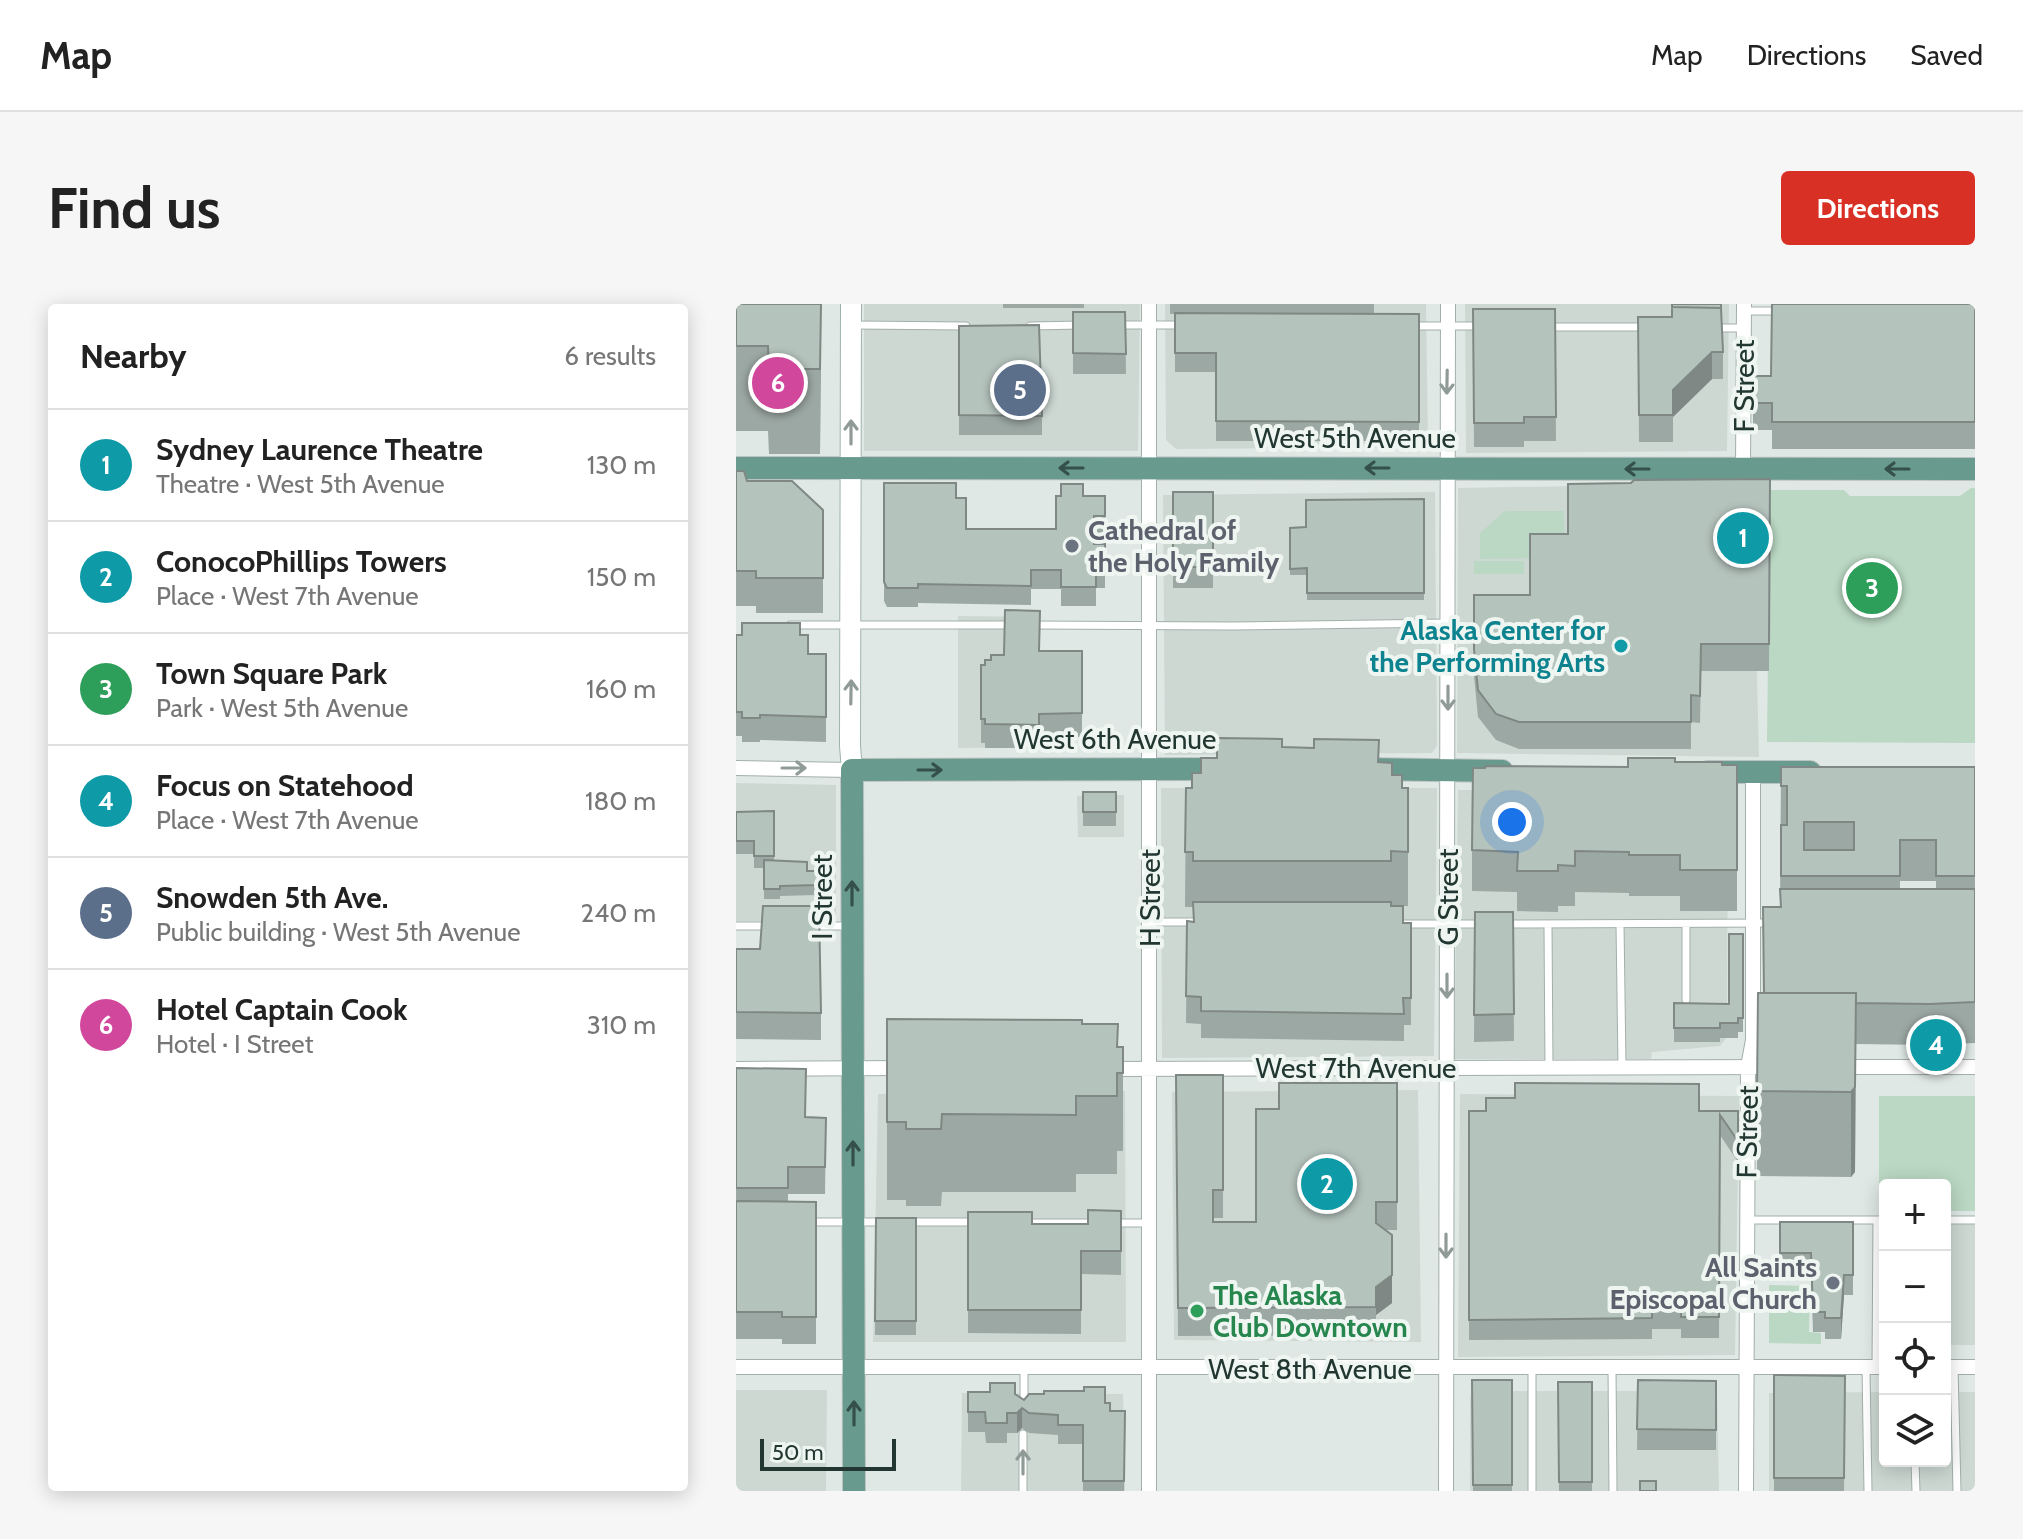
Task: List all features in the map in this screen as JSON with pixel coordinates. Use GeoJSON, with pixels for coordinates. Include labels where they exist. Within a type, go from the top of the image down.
{"type":"FeatureCollection","features":[{"type":"Feature","properties":{"kind":"main road","name":"West 5th Avenue"},"geometry":{"type":"LineString","coordinates":[[736,468],[1975,469]]}},
{"type":"Feature","properties":{"kind":"main road","name":"West 6th Avenue"},"geometry":{"type":"LineString","coordinates":[[852,770],[1246,769]]}},
{"type":"Feature","properties":{"kind":"main road"},"geometry":{"type":"LineString","coordinates":[[1338,769],[1525,771]]}},
{"type":"Feature","properties":{"kind":"main road","name":"I Street"},"geometry":{"type":"LineString","coordinates":[[852,770],[854,1491]]}},
{"type":"Feature","properties":{"kind":"main road"},"geometry":{"type":"LineString","coordinates":[[1692,772],[1832,772]]}},
{"type":"Feature","properties":{"kind":"street","name":"I Street"},"geometry":{"type":"LineString","coordinates":[[851,304],[852,770]]}},
{"type":"Feature","properties":{"kind":"street","name":"H Street"},"geometry":{"type":"LineString","coordinates":[[1149,304],[1149,1491]]}},
{"type":"Feature","properties":{"kind":"street","name":"G Street"},"geometry":{"type":"LineString","coordinates":[[1446,1491],[1448,304]]}},
{"type":"Feature","properties":{"kind":"street","name":"F Street"},"geometry":{"type":"LineString","coordinates":[[1743,469],[1744,307]]}},
{"type":"Feature","properties":{"kind":"street","name":"West 6th Avenue"},"geometry":{"type":"LineString","coordinates":[[736,768],[852,770]]}},
{"type":"Feature","properties":{"kind":"street","name":"F Street"},"geometry":{"type":"LineString","coordinates":[[1746,1491],[1746,1220],[1748,1067],[1753,1040],[1753,773]]}},
{"type":"Feature","properties":{"kind":"street","name":"West 7th Avenue"},"geometry":{"type":"LineString","coordinates":[[1092,1069],[1789,1067]]}},
{"type":"Feature","properties":{"kind":"street"},"geometry":{"type":"LineString","coordinates":[[1820,1067],[1975,1067]]}},
{"type":"Feature","properties":{"kind":"street"},"geometry":{"type":"LineString","coordinates":[[736,1069],[924,1068]]}},
{"type":"Feature","properties":{"kind":"street","name":"West 8th Avenue"},"geometry":{"type":"LineString","coordinates":[[736,1367],[1876,1368]]}},
{"type":"Feature","properties":{"kind":"street"},"geometry":{"type":"LineString","coordinates":[[1951,1367],[1975,1367]]}},
{"type":"Feature","properties":{"kind":"lane"},"geometry":{"type":"LineString","coordinates":[[1744,307],[1793,311]]}},
{"type":"Feature","properties":{"kind":"lane"},"geometry":{"type":"LineString","coordinates":[[851,325],[976,326]]}},
{"type":"Feature","properties":{"kind":"lane"},"geometry":{"type":"LineString","coordinates":[[1022,326],[1098,325]]}},
{"type":"Feature","properties":{"kind":"lane"},"geometry":{"type":"LineString","coordinates":[[1113,325],[1186,325]]}},
{"type":"Feature","properties":{"kind":"lane"},"geometry":{"type":"LineString","coordinates":[[1393,326],[1495,327]]}},
{"type":"Feature","properties":{"kind":"lane"},"geometry":{"type":"LineString","coordinates":[[1542,327],[1651,327]]}},
{"type":"Feature","properties":{"kind":"lane"},"geometry":{"type":"LineString","coordinates":[[1698,328],[1744,328]]}},
{"type":"Feature","properties":{"kind":"lane"},"geometry":{"type":"LineString","coordinates":[[782,625],[1447,623]]}},
{"type":"Feature","properties":{"kind":"lane"},"geometry":{"type":"LineString","coordinates":[[1150,922],[1198,922]]}},
{"type":"Feature","properties":{"kind":"lane"},"geometry":{"type":"LineString","coordinates":[[1501,924],[1785,923]]}},
{"type":"Feature","properties":{"kind":"lane"},"geometry":{"type":"LineString","coordinates":[[1395,924],[1486,924]]}},
{"type":"Feature","properties":{"kind":"lane"},"geometry":{"type":"LineString","coordinates":[[1548,924],[1549,1068]]}},
{"type":"Feature","properties":{"kind":"lane"},"geometry":{"type":"LineString","coordinates":[[1620,924],[1622,1066]]}},
{"type":"Feature","properties":{"kind":"lane"},"geometry":{"type":"LineString","coordinates":[[1686,924],[1686,1000]]}},
{"type":"Feature","properties":{"kind":"lane"},"geometry":{"type":"LineString","coordinates":[[736,926],[781,926]]}},
{"type":"Feature","properties":{"kind":"lane"},"geometry":{"type":"LineString","coordinates":[[796,926],[852,926]]}},
{"type":"Feature","properties":{"kind":"lane"},"geometry":{"type":"LineString","coordinates":[[1746,1220],[1879,1220]]}},
{"type":"Feature","properties":{"kind":"lane"},"geometry":{"type":"LineString","coordinates":[[1951,1220],[1975,1220]]}},
{"type":"Feature","properties":{"kind":"lane"},"geometry":{"type":"LineString","coordinates":[[799,1222],[886,1222]]}},
{"type":"Feature","properties":{"kind":"lane"},"geometry":{"type":"LineString","coordinates":[[901,1222],[977,1222]]}},
{"type":"Feature","properties":{"kind":"lane"},"geometry":{"type":"LineString","coordinates":[[1022,1222],[1149,1223]]}},
{"type":"Feature","properties":{"kind":"lane"},"geometry":{"type":"LineString","coordinates":[[1868,1491],[1880,1251]]}},
{"type":"Feature","properties":{"kind":"lane"},"geometry":{"type":"LineString","coordinates":[[1023,1413],[1024,1368]]}},
{"type":"Feature","properties":{"kind":"lane"},"geometry":{"type":"LineString","coordinates":[[1532,1368],[1532,1491]]}},
{"type":"Feature","properties":{"kind":"lane"},"geometry":{"type":"LineString","coordinates":[[1612,1368],[1613,1491]]}},
{"type":"Feature","properties":{"kind":"lane"},"geometry":{"type":"LineString","coordinates":[[1951,1395],[1957,1491]]}},
{"type":"Feature","properties":{"kind":"lane"},"geometry":{"type":"LineString","coordinates":[[1023,1434],[1023,1491]]}},
{"type":"Feature","properties":{"kind":"lane"},"geometry":{"type":"LineString","coordinates":[[1915,1467],[1916,1491]]}},
{"type":"Feature","properties":{"kind":"shaded area"},"geometry":{"type":"Polygon","coordinates":[[[864,304],[1140,304],[1138,451],[864,451],[864,304]]]}},
{"type":"Feature","properties":{"kind":"shaded area"},"geometry":{"type":"Polygon","coordinates":[[[1165,304],[1426,304],[1428,439],[1417,447],[1176,449],[1166,440],[1165,304]]]}},
{"type":"Feature","properties":{"kind":"shaded area"},"geometry":{"type":"Polygon","coordinates":[[[1465,304],[1729,304],[1727,451],[1466,453],[1465,304]]]}},
{"type":"Feature","properties":{"kind":"shaded area","name":"Alaska Center for the Performing Arts"},"geometry":{"type":"Polygon","coordinates":[[[1752,483],[1759,757],[1457,753],[1458,488],[1752,483]]]}},
{"type":"Feature","properties":{"kind":"shaded area"},"geometry":{"type":"Polygon","coordinates":[[[1435,492],[1437,746],[1432,753],[1165,755],[1163,495],[1435,492]]]}},
{"type":"Feature","properties":{"kind":"shaded area"},"geometry":{"type":"Polygon","coordinates":[[[958,616],[1040,617],[1040,747],[958,748],[958,616]]]}},
{"type":"Feature","properties":{"kind":"shaded area"},"geometry":{"type":"Polygon","coordinates":[[[736,783],[836,785],[836,921],[736,921],[736,783]]]}},
{"type":"Feature","properties":{"kind":"shaded area"},"geometry":{"type":"Polygon","coordinates":[[[1161,788],[1437,788],[1434,1056],[1162,1058],[1161,788]]]}},
{"type":"Feature","properties":{"kind":"shaded area"},"geometry":{"type":"Polygon","coordinates":[[[1458,790],[1626,791],[1728,796],[1727,1037],[1720,1046],[1652,1052],[1651,1059],[1454,1059],[1458,790]]]}},
{"type":"Feature","properties":{"kind":"shaded area"},"geometry":{"type":"Polygon","coordinates":[[[1124,795],[1124,837],[1078,837],[1077,796],[1124,795]]]}},
{"type":"Feature","properties":{"kind":"shaded area"},"geometry":{"type":"Polygon","coordinates":[[[1418,1090],[1421,1342],[1174,1340],[1172,1092],[1418,1090]]]}},
{"type":"Feature","properties":{"kind":"shaded area"},"geometry":{"type":"Polygon","coordinates":[[[1125,1091],[1126,1342],[873,1342],[878,1094],[1125,1091]]]}},
{"type":"Feature","properties":{"kind":"shaded area"},"geometry":{"type":"Polygon","coordinates":[[[1460,1094],[1739,1096],[1735,1355],[1458,1357],[1460,1094]]]}},
{"type":"Feature","properties":{"kind":"shaded area"},"geometry":{"type":"Polygon","coordinates":[[[1951,1220],[1975,1220],[1975,1345],[1951,1345],[1951,1220]]]}},
{"type":"Feature","properties":{"kind":"shaded area"},"geometry":{"type":"Polygon","coordinates":[[[736,1390],[827,1390],[826,1491],[736,1491],[736,1390]]]}},
{"type":"Feature","properties":{"kind":"shaded area"},"geometry":{"type":"Polygon","coordinates":[[[1473,1391],[1717,1391],[1719,1491],[1470,1491],[1470,1398],[1473,1391]]]}},
{"type":"Feature","properties":{"kind":"shaded area"},"geometry":{"type":"Polygon","coordinates":[[[1879,1392],[1879,1467],[1951,1467],[1951,1392],[1975,1392],[1975,1491],[1769,1491],[1769,1393],[1879,1392]]]}},
{"type":"Feature","properties":{"kind":"shaded area"},"geometry":{"type":"Polygon","coordinates":[[[962,1393],[1123,1394],[1125,1491],[961,1491],[962,1393]]]}},
{"type":"Feature","properties":{"kind":"green space"},"geometry":{"type":"Polygon","coordinates":[[[1975,488],[1975,743],[1767,742],[1770,490],[1844,490],[1850,496],[1960,496],[1975,488]]]}},
{"type":"Feature","properties":{"kind":"green space"},"geometry":{"type":"Polygon","coordinates":[[[1505,511],[1564,511],[1565,558],[1480,559],[1480,533],[1505,511]]]}},
{"type":"Feature","properties":{"kind":"green space"},"geometry":{"type":"Polygon","coordinates":[[[1474,561],[1524,561],[1524,574],[1474,574],[1474,561]]]}},
{"type":"Feature","properties":{"kind":"green space"},"geometry":{"type":"Polygon","coordinates":[[[1879,1096],[1975,1096],[1975,1211],[1951,1211],[1951,1179],[1879,1179],[1879,1096]]]}},
{"type":"Feature","properties":{"kind":"green space"},"geometry":{"type":"Polygon","coordinates":[[[1769,1285],[1810,1286],[1809,1332],[1821,1333],[1821,1344],[1769,1343],[1769,1285]]]}},
{"type":"Feature","properties":{"kind":"building"},"geometry":{"type":"Polygon","coordinates":[[[736,304],[821,304],[820,369],[769,369],[768,346],[736,346],[736,304]]]}},
{"type":"Feature","properties":{"kind":"building"},"geometry":{"type":"Polygon","coordinates":[[[1672,304],[1721,304],[1721,308],[1672,307],[1672,304]]]}},
{"type":"Feature","properties":{"kind":"building"},"geometry":{"type":"Polygon","coordinates":[[[1772,304],[1975,304],[1975,422],[1772,422],[1772,403],[1753,403],[1753,376],[1771,376],[1772,304]]]}},
{"type":"Feature","properties":{"kind":"building"},"geometry":{"type":"Polygon","coordinates":[[[1672,307],[1721,308],[1723,352],[1712,352],[1673,390],[1673,415],[1639,415],[1638,317],[1672,317],[1672,307]]]}},
{"type":"Feature","properties":{"kind":"building"},"geometry":{"type":"Polygon","coordinates":[[[1473,309],[1555,309],[1556,417],[1524,417],[1524,423],[1474,423],[1473,309]]]}},
{"type":"Feature","properties":{"kind":"building"},"geometry":{"type":"Polygon","coordinates":[[[1073,312],[1125,312],[1126,354],[1073,353],[1073,312]]]}},
{"type":"Feature","properties":{"kind":"building"},"geometry":{"type":"Polygon","coordinates":[[[1175,313],[1419,314],[1419,422],[1216,421],[1216,353],[1175,353],[1175,313]]]}},
{"type":"Feature","properties":{"kind":"building"},"geometry":{"type":"Polygon","coordinates":[[[1039,325],[1042,416],[959,415],[959,326],[1039,325]]]}},
{"type":"Feature","properties":{"kind":"building"},"geometry":{"type":"Polygon","coordinates":[[[736,471],[744,471],[747,481],[792,481],[823,510],[823,578],[756,578],[756,571],[736,571],[736,471]]]}},
{"type":"Feature","properties":{"kind":"building","name":"Alaska Center for the Performing Arts"},"geometry":{"type":"Polygon","coordinates":[[[1770,479],[1769,644],[1701,644],[1700,696],[1691,695],[1691,722],[1519,722],[1496,714],[1478,690],[1474,595],[1530,595],[1530,534],[1568,534],[1568,484],[1770,479]]]}},
{"type":"Feature","properties":{"kind":"building"},"geometry":{"type":"Polygon","coordinates":[[[884,483],[956,483],[956,498],[966,498],[966,529],[1056,529],[1056,496],[1061,496],[1061,484],[1083,484],[1083,496],[1105,496],[1105,516],[1094,516],[1094,544],[1105,544],[1105,570],[1096,570],[1096,587],[1061,587],[1061,570],[1031,570],[1031,586],[918,584],[918,588],[887,588],[884,582],[884,483]]]}},
{"type":"Feature","properties":{"kind":"building"},"geometry":{"type":"Polygon","coordinates":[[[1173,492],[1213,492],[1213,567],[1173,567],[1173,492]]]}},
{"type":"Feature","properties":{"kind":"building"},"geometry":{"type":"Polygon","coordinates":[[[1424,499],[1424,593],[1307,593],[1307,568],[1290,569],[1290,528],[1306,527],[1306,500],[1424,499]]]}},
{"type":"Feature","properties":{"kind":"building"},"geometry":{"type":"Polygon","coordinates":[[[1005,610],[1040,611],[1039,651],[1082,651],[1082,713],[1039,714],[1039,725],[985,724],[985,719],[981,719],[981,665],[985,665],[985,660],[991,660],[991,655],[1004,655],[1005,610]]]}},
{"type":"Feature","properties":{"kind":"building"},"geometry":{"type":"Polygon","coordinates":[[[742,623],[800,623],[800,635],[808,635],[808,654],[826,654],[826,717],[760,715],[760,718],[742,718],[742,712],[736,712],[736,635],[742,635],[742,623]]]}},
{"type":"Feature","properties":{"kind":"building"},"geometry":{"type":"Polygon","coordinates":[[[1217,738],[1282,739],[1282,747],[1314,748],[1314,739],[1379,740],[1378,762],[1392,763],[1392,775],[1402,775],[1402,788],[1408,788],[1408,852],[1391,851],[1391,861],[1193,861],[1193,852],[1185,852],[1186,788],[1192,788],[1192,773],[1201,773],[1201,758],[1217,758],[1217,738]]]}},
{"type":"Feature","properties":{"kind":"building"},"geometry":{"type":"Polygon","coordinates":[[[1628,758],[1675,758],[1675,762],[1737,765],[1737,870],[1680,870],[1680,855],[1575,851],[1575,866],[1558,865],[1558,871],[1517,871],[1518,852],[1472,850],[1473,768],[1628,767],[1628,758]]]}},
{"type":"Feature","properties":{"kind":"building"},"geometry":{"type":"Polygon","coordinates":[[[1781,767],[1975,767],[1975,876],[1936,876],[1936,840],[1900,840],[1900,876],[1781,876],[1781,825],[1787,825],[1787,786],[1781,786],[1781,767]],[[1804,822],[1804,850],[1854,850],[1854,822],[1804,822]]]}},
{"type":"Feature","properties":{"kind":"building"},"geometry":{"type":"Polygon","coordinates":[[[1083,792],[1116,792],[1116,812],[1083,812],[1083,792]]]}},
{"type":"Feature","properties":{"kind":"building"},"geometry":{"type":"Polygon","coordinates":[[[774,811],[774,856],[754,856],[754,841],[736,841],[736,812],[774,811]]]}},
{"type":"Feature","properties":{"kind":"building"},"geometry":{"type":"Polygon","coordinates":[[[764,860],[807,862],[807,871],[818,871],[817,885],[764,889],[764,860]]]}},
{"type":"Feature","properties":{"kind":"building"},"geometry":{"type":"Polygon","coordinates":[[[1780,889],[1975,889],[1975,1002],[1856,1003],[1856,993],[1764,993],[1763,907],[1781,907],[1780,889]]]}},
{"type":"Feature","properties":{"kind":"building"},"geometry":{"type":"Polygon","coordinates":[[[1193,902],[1391,902],[1391,906],[1403,906],[1403,923],[1411,923],[1411,998],[1403,998],[1404,1014],[1201,1011],[1201,997],[1186,996],[1187,921],[1194,922],[1193,902]]]}},
{"type":"Feature","properties":{"kind":"building"},"geometry":{"type":"Polygon","coordinates":[[[763,906],[819,906],[821,1013],[736,1012],[736,949],[760,949],[763,906]]]}},
{"type":"Feature","properties":{"kind":"building"},"geometry":{"type":"Polygon","coordinates":[[[1475,912],[1513,912],[1514,1014],[1474,1015],[1475,912]]]}},
{"type":"Feature","properties":{"kind":"building"},"geometry":{"type":"Polygon","coordinates":[[[1729,934],[1743,934],[1743,1018],[1738,1018],[1738,1023],[1720,1023],[1720,1028],[1674,1028],[1674,1003],[1729,1004],[1729,934]]]}},
{"type":"Feature","properties":{"kind":"building"},"geometry":{"type":"Polygon","coordinates":[[[1758,993],[1856,993],[1855,1087],[1851,1092],[1757,1091],[1758,993]]]}},
{"type":"Feature","properties":{"kind":"building"},"geometry":{"type":"Polygon","coordinates":[[[887,1019],[1082,1020],[1082,1024],[1118,1024],[1117,1047],[1123,1047],[1123,1073],[1117,1073],[1117,1096],[1076,1096],[1076,1115],[942,1114],[941,1129],[906,1129],[906,1122],[887,1122],[887,1019]]]}},
{"type":"Feature","properties":{"kind":"building"},"geometry":{"type":"Polygon","coordinates":[[[736,1068],[806,1069],[805,1117],[826,1118],[825,1167],[788,1167],[788,1188],[736,1188],[736,1068]]]}},
{"type":"Feature","properties":{"kind":"building"},"geometry":{"type":"Polygon","coordinates":[[[1176,1075],[1223,1075],[1223,1190],[1213,1190],[1213,1222],[1256,1222],[1256,1109],[1279,1109],[1279,1083],[1397,1083],[1397,1202],[1376,1202],[1376,1223],[1392,1235],[1392,1275],[1376,1287],[1376,1307],[1178,1308],[1176,1075]]]}},
{"type":"Feature","properties":{"kind":"building"},"geometry":{"type":"Polygon","coordinates":[[[1515,1083],[1699,1084],[1699,1111],[1738,1111],[1738,1141],[1720,1115],[1719,1317],[1681,1317],[1681,1309],[1652,1308],[1652,1318],[1469,1320],[1469,1111],[1486,1111],[1486,1098],[1515,1098],[1515,1083]]]}},
{"type":"Feature","properties":{"kind":"building"},"geometry":{"type":"Polygon","coordinates":[[[736,1201],[816,1202],[816,1317],[782,1317],[782,1312],[736,1312],[736,1201]]]}},
{"type":"Feature","properties":{"kind":"building"},"geometry":{"type":"Polygon","coordinates":[[[1088,1210],[1121,1211],[1121,1251],[1081,1251],[1081,1310],[968,1310],[968,1212],[1032,1212],[1032,1224],[1088,1224],[1088,1210]]]}},
{"type":"Feature","properties":{"kind":"building"},"geometry":{"type":"Polygon","coordinates":[[[876,1218],[916,1218],[916,1321],[875,1321],[876,1218]]]}},
{"type":"Feature","properties":{"kind":"building","name":"All Saints Episcopal Church"},"geometry":{"type":"Polygon","coordinates":[[[1780,1222],[1853,1222],[1853,1275],[1844,1275],[1841,1318],[1825,1318],[1825,1312],[1813,1312],[1811,1253],[1780,1253],[1780,1222]]]}},
{"type":"Feature","properties":{"kind":"building"},"geometry":{"type":"Polygon","coordinates":[[[1774,1375],[1845,1376],[1844,1478],[1774,1478],[1774,1375]]]}},
{"type":"Feature","properties":{"kind":"building"},"geometry":{"type":"Polygon","coordinates":[[[1472,1380],[1512,1380],[1512,1485],[1473,1485],[1472,1380]]]}},
{"type":"Feature","properties":{"kind":"building"},"geometry":{"type":"Polygon","coordinates":[[[1638,1380],[1716,1381],[1716,1430],[1637,1429],[1638,1380]]]}},
{"type":"Feature","properties":{"kind":"building"},"geometry":{"type":"Polygon","coordinates":[[[1558,1382],[1592,1382],[1592,1482],[1559,1482],[1558,1382]]]}},
{"type":"Feature","properties":{"kind":"building"},"geometry":{"type":"Polygon","coordinates":[[[990,1383],[1015,1383],[1015,1394],[1024,1400],[1029,1394],[1044,1394],[1044,1391],[1084,1391],[1084,1387],[1105,1387],[1105,1403],[1110,1403],[1110,1411],[1125,1411],[1124,1481],[1083,1481],[1083,1425],[1058,1425],[1058,1415],[1029,1413],[1022,1408],[1017,1413],[1007,1413],[1007,1423],[986,1423],[985,1412],[968,1412],[968,1392],[990,1392],[990,1383]]]}},
{"type":"Feature","properties":{"kind":"building"},"geometry":{"type":"Polygon","coordinates":[[[1640,1481],[1656,1481],[1656,1491],[1640,1491],[1640,1481]]]}},
{"type":"Feature","properties":{"kind":"place","name":"Hotel Captain Cook"},"geometry":{"type":"Point","coordinates":[778,383]}},
{"type":"Feature","properties":{"kind":"place","name":"Snowden 5th Ave."},"geometry":{"type":"Point","coordinates":[1020,390]}},
{"type":"Feature","properties":{"kind":"place","name":"Sydney Laurence Theatre"},"geometry":{"type":"Point","coordinates":[1743,538]}},
{"type":"Feature","properties":{"kind":"place","name":"Cathedral of the Holy Family"},"geometry":{"type":"Point","coordinates":[1072,546]}},
{"type":"Feature","properties":{"kind":"place","name":"Town Square Park"},"geometry":{"type":"Point","coordinates":[1872,588]}},
{"type":"Feature","properties":{"kind":"place","name":"Alaska Center for the Performing Arts"},"geometry":{"type":"Point","coordinates":[1621,646]}},
{"type":"Feature","properties":{"kind":"place","name":"Focus on Statehood"},"geometry":{"type":"Point","coordinates":[1936,1045]}},
{"type":"Feature","properties":{"kind":"place","name":"ConocoPhillips Towers"},"geometry":{"type":"Point","coordinates":[1327,1184]}},
{"type":"Feature","properties":{"kind":"place","name":"All Saints Episcopal Church"},"geometry":{"type":"Point","coordinates":[1833,1283]}},
{"type":"Feature","properties":{"kind":"place","name":"The Alaska Club Downtown"},"geometry":{"type":"Point","coordinates":[1197,1311]}}]}
